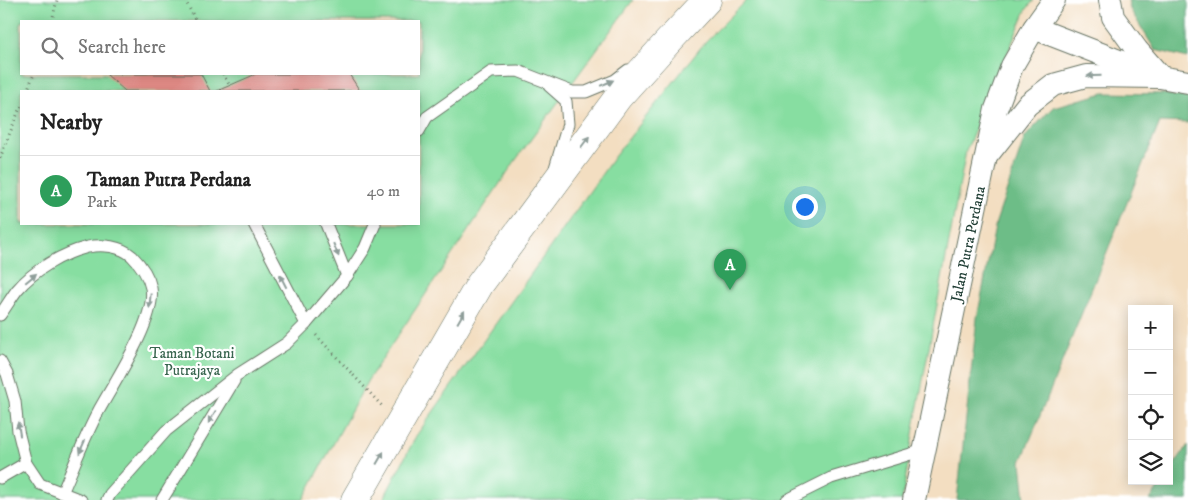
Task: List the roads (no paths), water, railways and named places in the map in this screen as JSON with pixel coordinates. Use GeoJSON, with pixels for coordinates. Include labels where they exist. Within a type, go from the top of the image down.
{"type":"FeatureCollection","features":[{"type":"Feature","properties":{"kind":"main road"},"geometry":{"type":"LineString","coordinates":[[355,500],[480,284],[619,96],[708,0]]}},
{"type":"Feature","properties":{"kind":"street","name":"Jalan Putra Perdana"},"geometry":{"type":"LineString","coordinates":[[914,500],[996,109],[1012,66],[1034,28],[1054,0]]}},
{"type":"Feature","properties":{"kind":"street"},"geometry":{"type":"LineString","coordinates":[[1110,0],[1113,17],[1160,77]]}},
{"type":"Feature","properties":{"kind":"street"},"geometry":{"type":"LineString","coordinates":[[1034,28],[1160,77]]}},
{"type":"Feature","properties":{"kind":"street"},"geometry":{"type":"LineString","coordinates":[[985,158],[1027,105],[1053,86],[1086,76],[1160,77],[1188,82]]}},
{"type":"Feature","properties":{"kind":"lane"},"geometry":{"type":"LineString","coordinates":[[420,129],[427,117],[491,72],[518,71],[572,92],[586,92],[615,80],[666,44]]}},
{"type":"Feature","properties":{"kind":"lane"},"geometry":{"type":"LineString","coordinates":[[544,82],[566,100],[568,124],[549,191]]}},
{"type":"Feature","properties":{"kind":"lane"},"geometry":{"type":"LineString","coordinates":[[255,225],[306,324]]}},
{"type":"Feature","properties":{"kind":"lane"},"geometry":{"type":"LineString","coordinates":[[326,225],[347,276]]}},
{"type":"Feature","properties":{"kind":"lane"},"geometry":{"type":"LineString","coordinates":[[106,500],[166,431],[237,375],[286,343],[306,324],[347,276],[365,248],[375,225]]}},
{"type":"Feature","properties":{"kind":"lane"},"geometry":{"type":"LineString","coordinates":[[0,315],[17,290],[32,276],[49,265],[89,247],[107,245],[129,253],[143,266],[151,288],[150,309],[144,323],[125,366],[97,413],[62,492]]}},
{"type":"Feature","properties":{"kind":"lane"},"geometry":{"type":"LineString","coordinates":[[0,361],[7,374],[15,401],[18,431],[26,463],[40,484],[81,500]]}},
{"type":"Feature","properties":{"kind":"lane"},"geometry":{"type":"LineString","coordinates":[[162,500],[237,375]]}},
{"type":"Feature","properties":{"kind":"lane"},"geometry":{"type":"LineString","coordinates":[[787,500],[831,478],[924,450]]}},
{"type":"Feature","properties":{"kind":"lane"},"geometry":{"type":"LineString","coordinates":[[0,478],[26,463]]}},
{"type":"Feature","properties":{"kind":"place","name":"Taman Putra Perdana"},"geometry":{"type":"Point","coordinates":[730,290]}},
{"type":"Feature","properties":{"kind":"park label","name":"Taman Botani Putrajaya"},"geometry":{"type":"Point","coordinates":[192,362]}}]}
